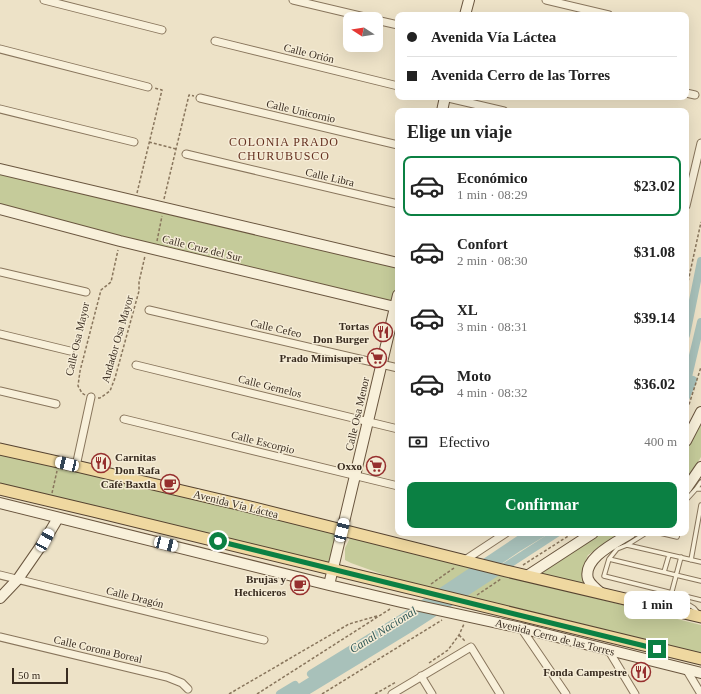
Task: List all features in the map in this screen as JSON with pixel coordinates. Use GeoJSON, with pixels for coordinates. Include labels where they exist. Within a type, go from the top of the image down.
{"type":"FeatureCollection","features":[{"type":"Feature","properties":{"kind":"main road","name":"Avenida Vía Láctea"},"geometry":{"type":"LineString","coordinates":[[0,449],[468,561]]}},
{"type":"Feature","properties":{"kind":"main road"},"geometry":{"type":"LineString","coordinates":[[0,489],[333,569],[422,592]]}},
{"type":"Feature","properties":{"kind":"main road"},"geometry":{"type":"LineString","coordinates":[[468,561],[701,616]]}},
{"type":"Feature","properties":{"kind":"main road","name":"Avenida Cerro de las Torres"},"geometry":{"type":"LineString","coordinates":[[422,592],[701,660]]}},
{"type":"Feature","properties":{"kind":"street"},"geometry":{"type":"LineString","coordinates":[[44,0],[162,30]]}},
{"type":"Feature","properties":{"kind":"street"},"geometry":{"type":"LineString","coordinates":[[293,0],[343,12]]}},
{"type":"Feature","properties":{"kind":"street"},"geometry":{"type":"LineString","coordinates":[[466,12],[469,0]]}},
{"type":"Feature","properties":{"kind":"street"},"geometry":{"type":"LineString","coordinates":[[546,0],[596,12]]}},
{"type":"Feature","properties":{"kind":"street"},"geometry":{"type":"LineString","coordinates":[[383,22],[395,24]]}},
{"type":"Feature","properties":{"kind":"street","name":"Calle Orión"},"geometry":{"type":"LineString","coordinates":[[215,41],[395,85]]}},
{"type":"Feature","properties":{"kind":"street"},"geometry":{"type":"LineString","coordinates":[[0,49],[148,87]]}},
{"type":"Feature","properties":{"kind":"street"},"geometry":{"type":"LineString","coordinates":[[689,94],[695,95]]}},
{"type":"Feature","properties":{"kind":"street","name":"Calle Unicornio"},"geometry":{"type":"LineString","coordinates":[[200,98],[395,144]]}},
{"type":"Feature","properties":{"kind":"street"},"geometry":{"type":"LineString","coordinates":[[458,100],[491,108]]}},
{"type":"Feature","properties":{"kind":"street"},"geometry":{"type":"LineString","coordinates":[[0,109],[134,142]]}},
{"type":"Feature","properties":{"kind":"street"},"geometry":{"type":"LineString","coordinates":[[689,193],[701,143]]}},
{"type":"Feature","properties":{"kind":"street","name":"Calle Libra"},"geometry":{"type":"LineString","coordinates":[[186,154],[395,203]]}},
{"type":"Feature","properties":{"kind":"street"},"geometry":{"type":"LineString","coordinates":[[0,169],[395,262]]}},
{"type":"Feature","properties":{"kind":"street","name":"Calle Cruz del Sur"},"geometry":{"type":"LineString","coordinates":[[0,209],[151,248],[395,307]]}},
{"type":"Feature","properties":{"kind":"street"},"geometry":{"type":"LineString","coordinates":[[0,272],[86,292]]}},
{"type":"Feature","properties":{"kind":"street","name":"Calle Cefeo"},"geometry":{"type":"LineString","coordinates":[[149,310],[395,367]]}},
{"type":"Feature","properties":{"kind":"street","name":"Calle Osa Menor"},"geometry":{"type":"LineString","coordinates":[[329,585],[395,315]]}},
{"type":"Feature","properties":{"kind":"street"},"geometry":{"type":"LineString","coordinates":[[0,334],[70,351]]}},
{"type":"Feature","properties":{"kind":"street","name":"Calle Gemelos"},"geometry":{"type":"LineString","coordinates":[[136,365],[395,428]]}},
{"type":"Feature","properties":{"kind":"street"},"geometry":{"type":"LineString","coordinates":[[0,391],[56,404]]}},
{"type":"Feature","properties":{"kind":"street"},"geometry":{"type":"LineString","coordinates":[[76,466],[91,397]]}},
{"type":"Feature","properties":{"kind":"street"},"geometry":{"type":"LineString","coordinates":[[689,435],[701,412]]}},
{"type":"Feature","properties":{"kind":"street","name":"Calle Escorpio"},"geometry":{"type":"LineString","coordinates":[[124,419],[395,485]]}},
{"type":"Feature","properties":{"kind":"street"},"geometry":{"type":"LineString","coordinates":[[691,489],[701,467]]}},
{"type":"Feature","properties":{"kind":"street"},"geometry":{"type":"LineString","coordinates":[[0,503],[404,603]]}},
{"type":"Feature","properties":{"kind":"street"},"geometry":{"type":"LineString","coordinates":[[0,598],[18,579],[58,518]]}},
{"type":"Feature","properties":{"kind":"street"},"geometry":{"type":"LineString","coordinates":[[468,561],[502,536]]}},
{"type":"Feature","properties":{"kind":"street"},"geometry":{"type":"LineString","coordinates":[[527,576],[588,536]]}},
{"type":"Feature","properties":{"kind":"street"},"geometry":{"type":"LineString","coordinates":[[601,593],[591,584],[588,578],[589,565],[593,559],[626,536]]}},
{"type":"Feature","properties":{"kind":"street","name":"Calle Dragón"},"geometry":{"type":"LineString","coordinates":[[0,575],[264,640]]}},
{"type":"Feature","properties":{"kind":"street","name":"Avenida Cerro de las Torres"},"geometry":{"type":"LineString","coordinates":[[404,603],[521,628],[701,673]]}},
{"type":"Feature","properties":{"kind":"street"},"geometry":{"type":"LineString","coordinates":[[521,628],[566,694]]}},
{"type":"Feature","properties":{"kind":"street","name":"Calle Corona Boreal"},"geometry":{"type":"LineString","coordinates":[[0,637],[167,677],[182,683],[188,689]]}},
{"type":"Feature","properties":{"kind":"street"},"geometry":{"type":"LineString","coordinates":[[392,694],[471,647],[500,694]]}},
{"type":"Feature","properties":{"kind":"street"},"geometry":{"type":"LineString","coordinates":[[609,651],[635,694]]}},
{"type":"Feature","properties":{"kind":"street"},"geometry":{"type":"LineString","coordinates":[[686,669],[701,694]]}},
{"type":"Feature","properties":{"kind":"street"},"geometry":{"type":"LineString","coordinates":[[421,676],[432,694]]}},
{"type":"Feature","properties":{"kind":"lane"},"geometry":{"type":"LineString","coordinates":[[691,489],[701,482]]}},
{"type":"Feature","properties":{"kind":"lane"},"geometry":{"type":"LineString","coordinates":[[691,489],[701,489]]}},
{"type":"Feature","properties":{"kind":"lane"},"geometry":{"type":"LineString","coordinates":[[691,560],[701,505]]}},
{"type":"Feature","properties":{"kind":"lane"},"geometry":{"type":"LineString","coordinates":[[642,536],[627,546],[617,550],[610,559],[604,576],[701,600]]}},
{"type":"Feature","properties":{"kind":"lane"},"geometry":{"type":"LineString","coordinates":[[627,546],[701,562]]}},
{"type":"Feature","properties":{"kind":"lane"},"geometry":{"type":"LineString","coordinates":[[664,572],[669,555]]}},
{"type":"Feature","properties":{"kind":"lane"},"geometry":{"type":"LineString","coordinates":[[681,558],[672,591],[678,601],[686,603],[694,608],[701,616]]}},
{"type":"Feature","properties":{"kind":"lane"},"geometry":{"type":"LineString","coordinates":[[610,559],[701,581]]}},
{"type":"Feature","properties":{"kind":"path"},"geometry":{"type":"LineString","coordinates":[[136,201],[162,90],[148,87]]}},
{"type":"Feature","properties":{"kind":"path","name":"Andador Osa Mayor"},"geometry":{"type":"LineString","coordinates":[[91,397],[100,398],[110,391],[115,378],[139,291],[139,282],[163,207],[189,95],[200,98]]}},
{"type":"Feature","properties":{"kind":"path"},"geometry":{"type":"LineString","coordinates":[[150,142],[176,149]]}},
{"type":"Feature","properties":{"kind":"path"},"geometry":{"type":"LineString","coordinates":[[689,277],[701,222]]}},
{"type":"Feature","properties":{"kind":"path","name":"Calle Osa Mayor"},"geometry":{"type":"LineString","coordinates":[[91,397],[82,393],[78,386],[80,371],[101,290],[111,282],[120,240]]}},
{"type":"Feature","properties":{"kind":"path"},"geometry":{"type":"LineString","coordinates":[[689,405],[701,367]]}},
{"type":"Feature","properties":{"kind":"path"},"geometry":{"type":"LineString","coordinates":[[50,501],[59,462]]}},
{"type":"Feature","properties":{"kind":"path"},"geometry":{"type":"LineString","coordinates":[[422,592],[468,561]]}},
{"type":"Feature","properties":{"kind":"path"},"geometry":{"type":"LineString","coordinates":[[257,694],[381,615],[404,603]]}},
{"type":"Feature","properties":{"kind":"path"},"geometry":{"type":"LineString","coordinates":[[229,694],[349,624],[381,615]]}},
{"type":"Feature","properties":{"kind":"path"},"geometry":{"type":"LineString","coordinates":[[424,666],[448,650],[459,635],[468,616]]}},
{"type":"Feature","properties":{"kind":"path"},"geometry":{"type":"LineString","coordinates":[[459,635],[471,647]]}},
{"type":"Feature","properties":{"kind":"path"},"geometry":{"type":"LineString","coordinates":[[375,694],[399,680]]}},
{"type":"Feature","properties":{"kind":"green space"},"geometry":{"type":"Polygon","coordinates":[[[0,171],[395,265],[395,305],[0,206],[0,171]]]}},
{"type":"Feature","properties":{"kind":"green space"},"geometry":{"type":"Polygon","coordinates":[[[701,418],[701,457],[689,476],[689,439],[701,418]]]}},
{"type":"Feature","properties":{"kind":"green space"},"geometry":{"type":"Polygon","coordinates":[[[0,452],[337,530],[329,563],[0,484],[0,452]]]}},
{"type":"Feature","properties":{"kind":"green space"},"geometry":{"type":"Polygon","coordinates":[[[351,536],[701,625],[701,654],[401,581],[345,560],[345,548],[351,536]]]}},
{"type":"Feature","properties":{"kind":"green space"},"geometry":{"type":"Polygon","coordinates":[[[593,536],[615,536],[588,555],[583,569],[587,586],[540,574],[593,536]]]}},
{"type":"Feature","properties":{"kind":"waterway","name":"Canal Nacional"},"geometry":{"type":"LineString","coordinates":[[689,320],[701,261]]}},
{"type":"Feature","properties":{"kind":"waterway","name":"Canal Nacional"},"geometry":{"type":"LineString","coordinates":[[689,372],[701,322]]}},
{"type":"Feature","properties":{"kind":"waterway","name":"Canal Nacional"},"geometry":{"type":"LineString","coordinates":[[689,390],[693,380]]}},
{"type":"Feature","properties":{"kind":"waterway","name":"Canal Nacional"},"geometry":{"type":"LineString","coordinates":[[311,674],[399,620],[525,536]]}},
{"type":"Feature","properties":{"kind":"waterway","name":"Canal Nacional"},"geometry":{"type":"LineString","coordinates":[[290,694],[421,613],[537,536]]}},
{"type":"Feature","properties":{"kind":"waterway","name":"Canal Nacional"},"geometry":{"type":"LineString","coordinates":[[302,694],[412,627],[552,536]]}},
{"type":"Feature","properties":{"kind":"waterway","name":"Canal Nacional"},"geometry":{"type":"LineString","coordinates":[[280,694],[295,685]]}},
{"type":"Feature","properties":{"kind":"place","name":"Tortas Don Burger"},"geometry":{"type":"Point","coordinates":[383,332]}},
{"type":"Feature","properties":{"kind":"place","name":"Prado Mimisuper"},"geometry":{"type":"Point","coordinates":[377,358]}},
{"type":"Feature","properties":{"kind":"place","name":"Carnitas Don Rafa"},"geometry":{"type":"Point","coordinates":[101,463]}},
{"type":"Feature","properties":{"kind":"place","name":"Oxxo"},"geometry":{"type":"Point","coordinates":[376,466]}},
{"type":"Feature","properties":{"kind":"place","name":"Café Baxtla"},"geometry":{"type":"Point","coordinates":[170,484]}},
{"type":"Feature","properties":{"kind":"place","name":"Brujas y Hechiceros"},"geometry":{"type":"Point","coordinates":[300,585]}},
{"type":"Feature","properties":{"kind":"place","name":"Fonda Campestre"},"geometry":{"type":"Point","coordinates":[641,672]}},
{"type":"Feature","properties":{"kind":"district","name":"COLONIA PRADO CHURUBUSCO"},"geometry":{"type":"Point","coordinates":[284,149]}},
{"type":"Feature","properties":{"kind":"route"},"geometry":{"type":"LineString","coordinates":[[218,541],[657,649]]}}]}
